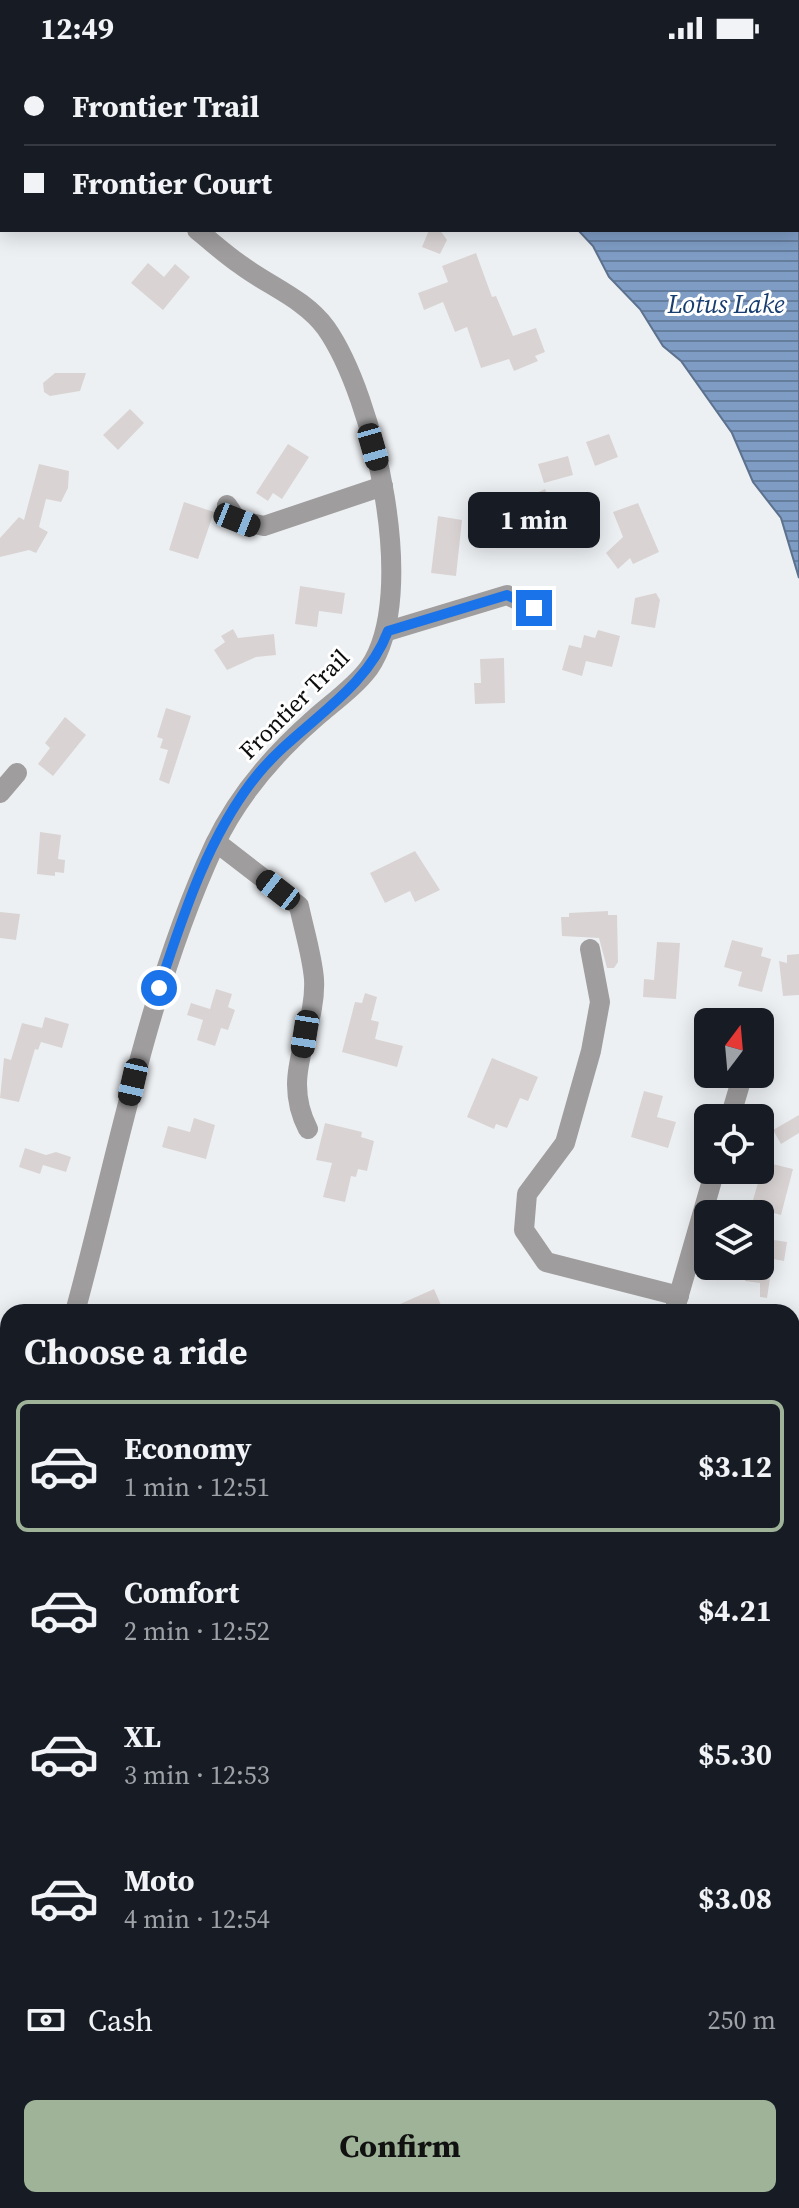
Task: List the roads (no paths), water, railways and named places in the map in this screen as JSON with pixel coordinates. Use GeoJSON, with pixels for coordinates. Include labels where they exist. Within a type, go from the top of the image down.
{"type":"FeatureCollection","features":[{"type":"Feature","properties":{"kind":"street","name":"Frontier Trail"},"geometry":{"type":"LineString","coordinates":[[77,1304],[152,1010],[173,945],[216,842],[258,774],[367,672],[388,631],[391,559],[383,486],[356,384],[326,328],[297,301],[242,266],[200,232]]}},
{"type":"Feature","properties":{"kind":"street"},"geometry":{"type":"LineString","coordinates":[[227,505],[237,520],[264,526],[383,486]]}},
{"type":"Feature","properties":{"kind":"street"},"geometry":{"type":"LineString","coordinates":[[388,631],[507,595],[534,608]]}},
{"type":"Feature","properties":{"kind":"street"},"geometry":{"type":"LineString","coordinates":[[0,793],[17,773]]}},
{"type":"Feature","properties":{"kind":"street"},"geometry":{"type":"LineString","coordinates":[[216,842],[299,906],[314,980],[296,1088],[300,1113],[308,1129]]}},
{"type":"Feature","properties":{"kind":"street"},"geometry":{"type":"LineString","coordinates":[[590,949],[600,1002],[591,1051],[565,1143],[527,1194],[524,1230],[546,1262],[676,1304],[711,1184]]}},
{"type":"Feature","properties":{"kind":"water","name":"Lotus Lake"},"geometry":{"type":"Polygon","coordinates":[[[580,232],[799,232],[799,578],[781,518],[753,482],[732,433],[681,361],[663,346],[640,309],[609,277],[593,246],[580,232]]]}}]}
